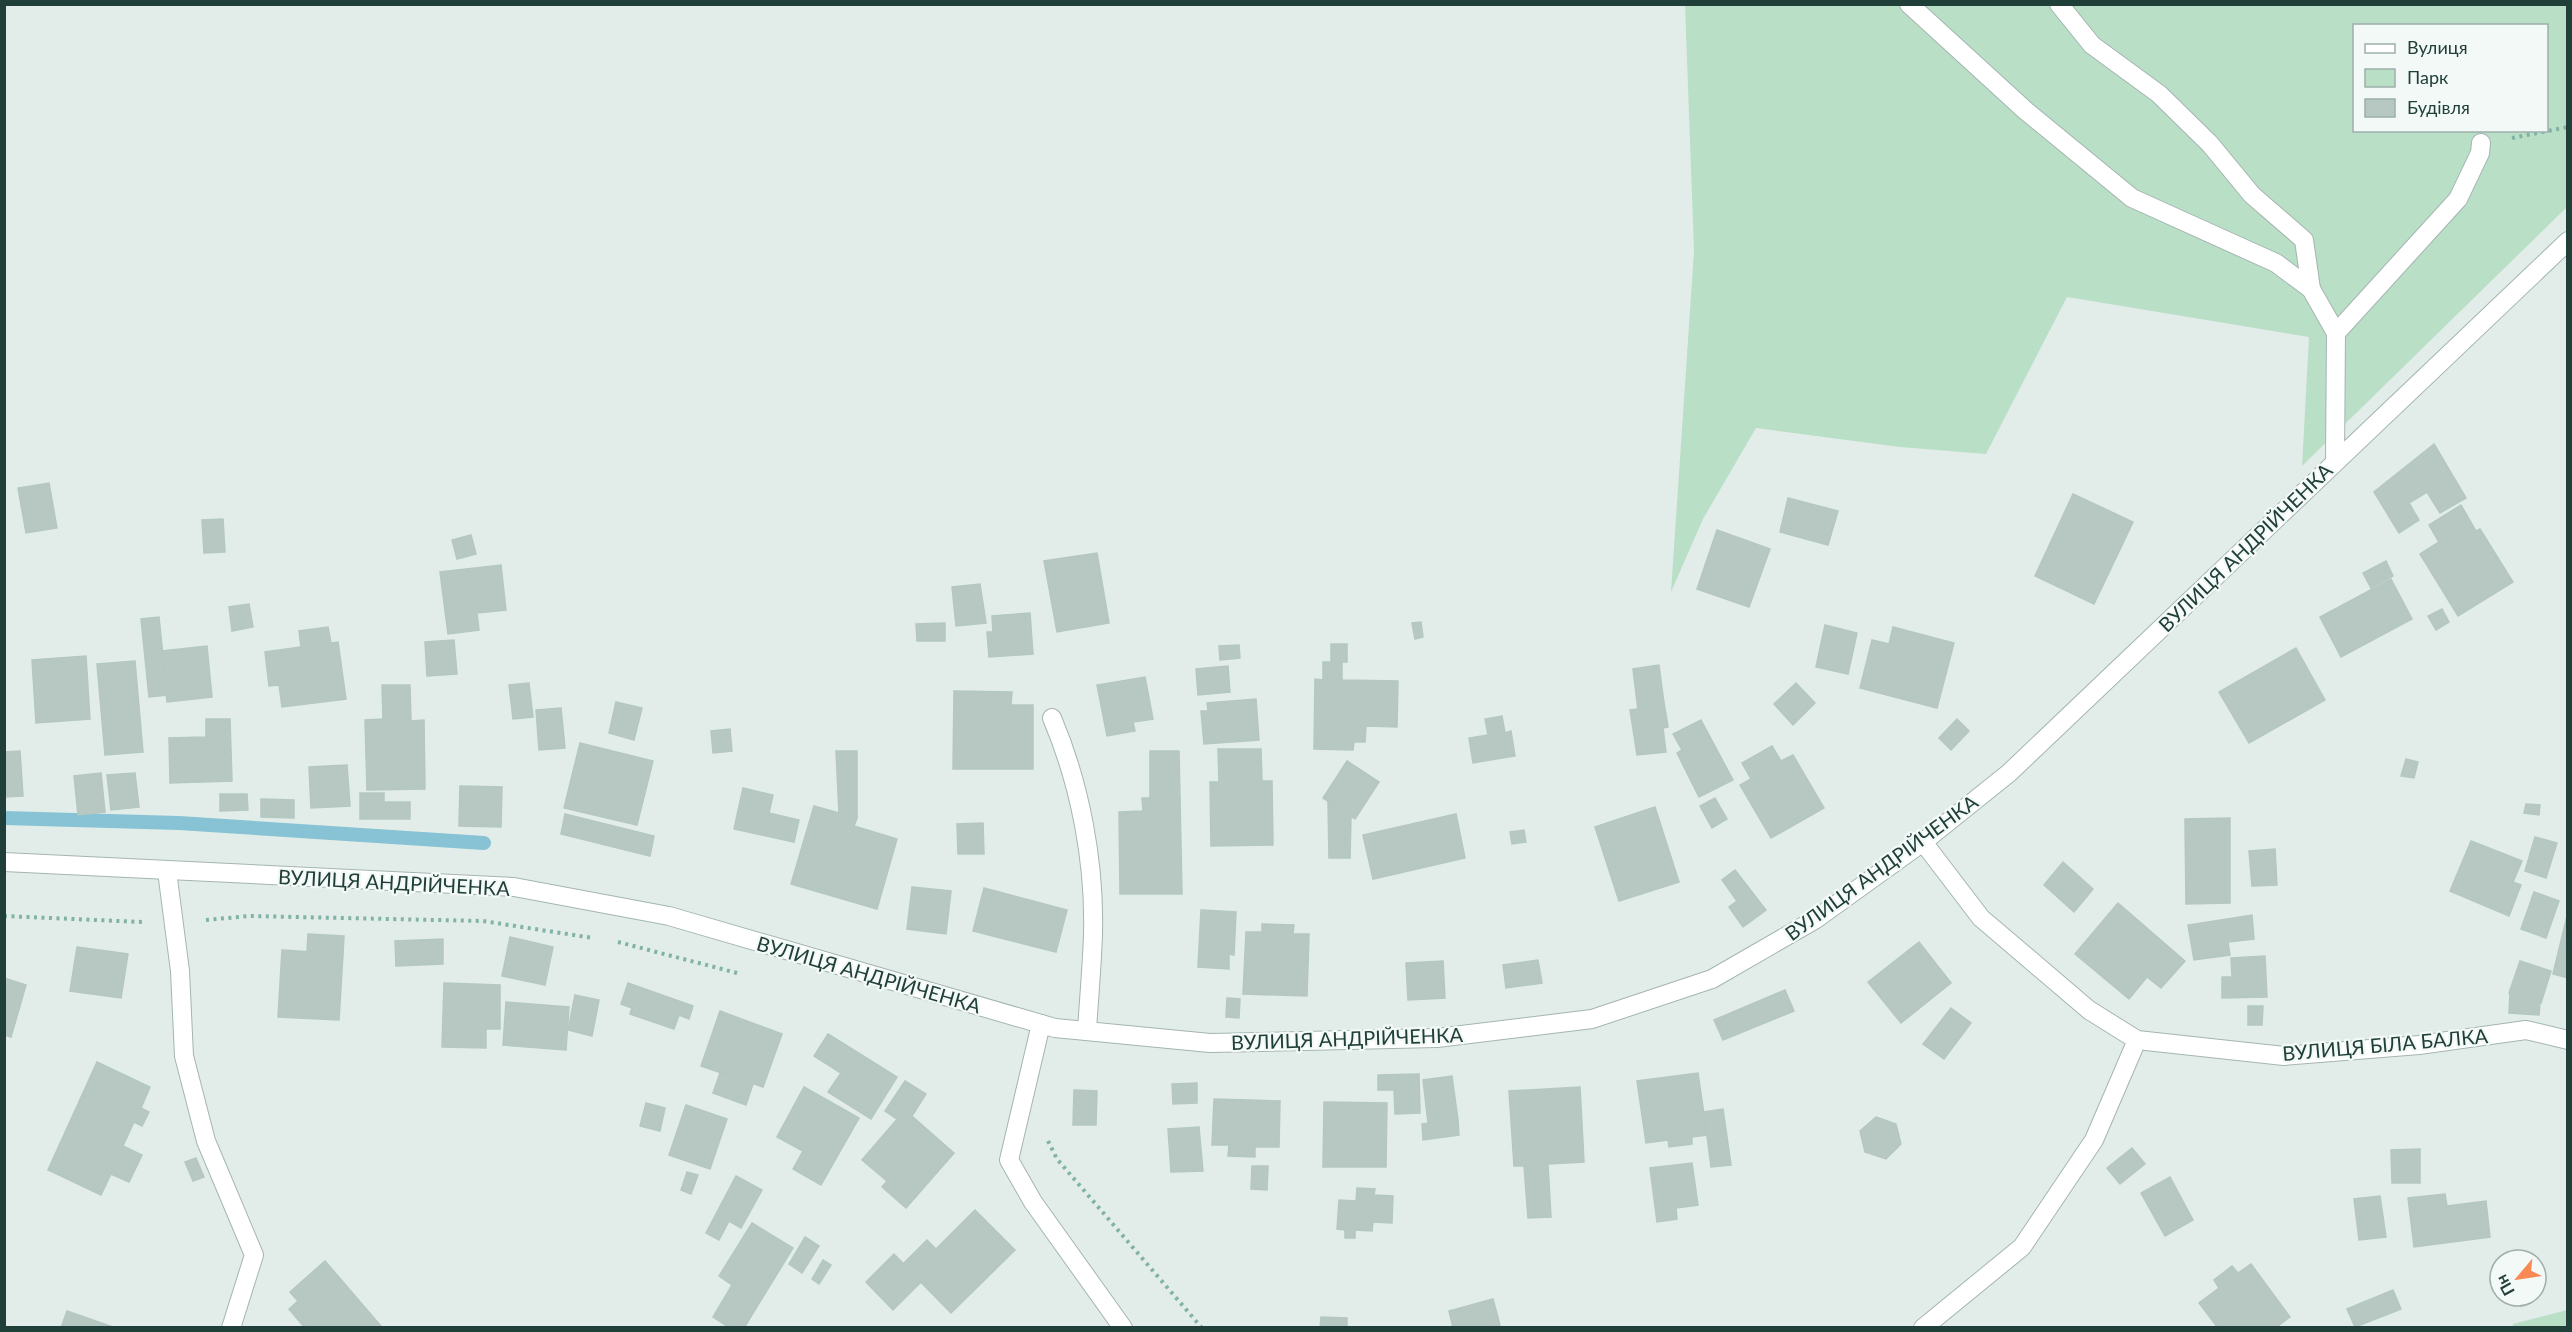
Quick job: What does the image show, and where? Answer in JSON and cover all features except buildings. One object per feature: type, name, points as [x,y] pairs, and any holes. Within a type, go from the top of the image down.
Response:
[{"type":"street","points":[[1909,4],[2026,111],[2132,198],[2276,263],[2311,289]]},
{"type":"street","points":[[2059,4],[2091,45],[2159,94],[2210,144],[2252,195],[2304,240],[2311,289],[2336,333],[2335,460]]},
{"type":"street","points":[[2336,333],[2458,199],[2480,153],[2481,143]]},
{"type":"street","name":"ВУЛИЦЯ АНДРІЙЧЕНКА","points":[[4,862],[167,872],[514,887],[669,916],[1041,1024],[1210,1043],[1425,1039],[1592,1019],[1712,979],[1816,919],[1923,842],[2009,773],[2335,460],[2568,241]]},
{"type":"street","points":[[1052,718],[1079,804],[1089,861],[1093,932],[1087,1030]]},
{"type":"street","name":"ВУЛИЦЯ БІЛА БАЛКА","points":[[1923,842],[1981,918],[2089,1010],[2137,1040],[2284,1056],[2419,1046],[2526,1030],[2568,1040]]},
{"type":"street","points":[[167,872],[180,971],[184,1056],[206,1141],[254,1255],[231,1328]]},
{"type":"street","points":[[1041,1024],[1009,1160],[1033,1202],[1123,1328]]},
{"type":"street","points":[[1923,1328],[2022,1247],[2094,1140],[2137,1040]]},
{"type":"path","points":[[2548,131],[2568,128]]},
{"type":"path","points":[[2481,143],[2545,132]]},
{"type":"path","points":[[1024,1097],[1057,1159],[1202,1328]]},
{"type":"green space","points":[[1685,5],[2567,5],[2567,207],[2302,466],[2309,337],[2067,297],[1986,454],[1900,447],[1756,428],[1703,519],[1671,592],[1694,251]]},
{"type":"green space","points":[[2567,1310],[2567,1327],[2513,1327],[2513,1324]]},
{"type":"waterway","points":[[4,818],[179,823],[484,843]]}]
